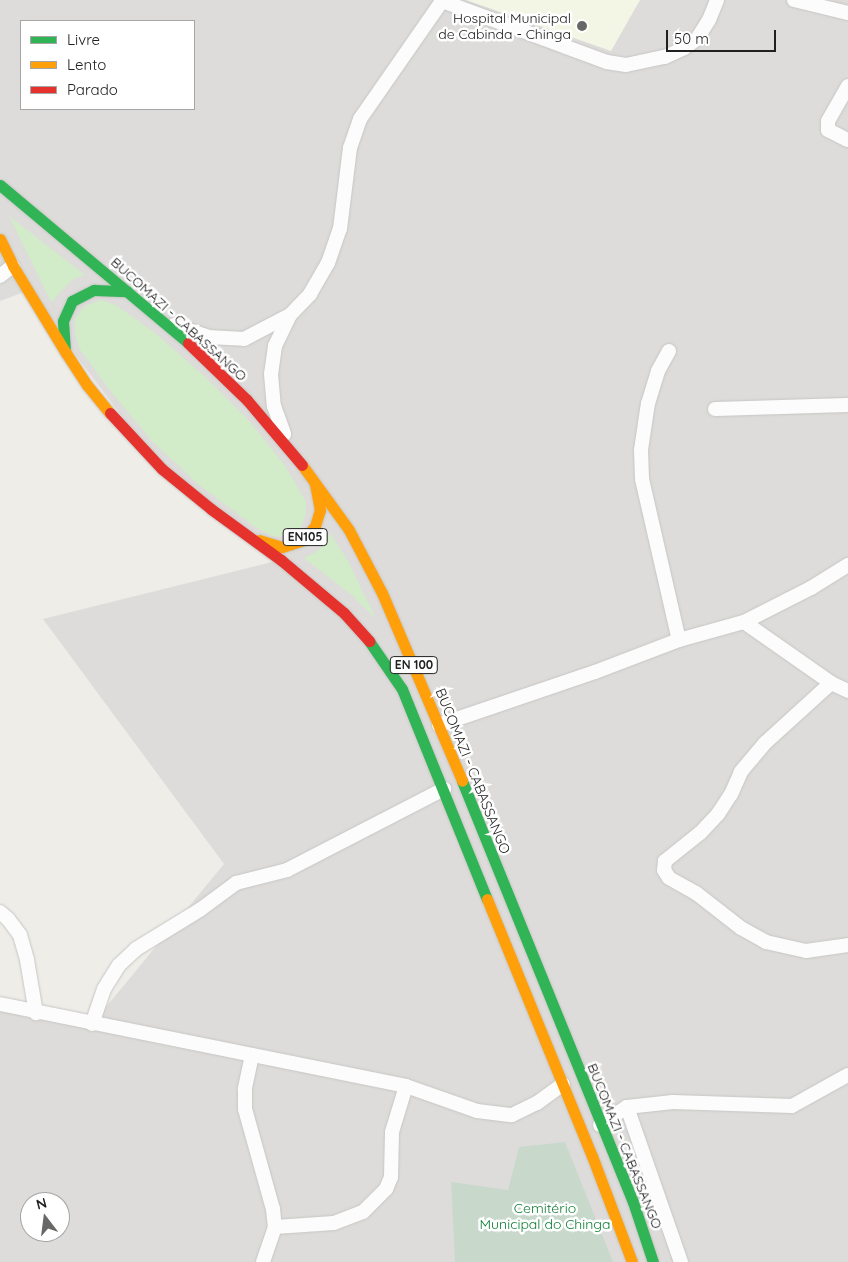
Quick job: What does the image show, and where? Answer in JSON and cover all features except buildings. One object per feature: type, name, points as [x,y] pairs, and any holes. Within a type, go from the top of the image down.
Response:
[{"type":"main road","name":"BUCOMAZI - CABASSANGO","points":[[0,185],[127,291],[215,368],[288,446],[349,530],[382,593],[439,725],[633,1202],[653,1262]]},
{"type":"main road","name":"EN 100","points":[[0,239],[13,266],[87,385],[162,469],[248,538],[281,560],[344,613],[375,648],[402,689],[563,1084],[632,1262]]},
{"type":"main road","points":[[66,354],[62,321],[72,300],[94,290],[127,291]]},
{"type":"main road","name":"EN105","points":[[248,538],[282,547],[303,540],[315,526],[320,510],[315,481]]},
{"type":"street","points":[[288,446],[274,406],[271,374],[275,346],[290,315],[310,294],[328,264],[340,229],[350,148],[360,119],[442,2],[607,62],[626,65],[665,57],[697,39],[709,20],[717,0]]},
{"type":"street","points":[[794,0],[825,3],[848,13]]},
{"type":"street","points":[[848,86],[828,121],[828,130],[848,140]]},
{"type":"street","points":[[0,276],[13,266]]},
{"type":"street","points":[[162,321],[208,338],[244,339],[290,315]]},
{"type":"street","points":[[669,351],[658,371],[648,403],[642,436],[642,479],[679,640]]},
{"type":"street","points":[[715,409],[848,405]]},
{"type":"street","points":[[439,725],[595,672],[679,640],[744,622],[811,588],[848,565]]},
{"type":"street","points":[[744,622],[830,683],[848,691]]},
{"type":"street","points":[[830,683],[765,743],[741,772],[731,794],[718,814],[700,833],[665,861],[664,870],[669,878],[696,893],[741,928],[766,942],[806,950],[848,945]]},
{"type":"street","points":[[92,1024],[104,989],[119,965],[136,949],[201,909],[222,891],[236,883],[287,870],[444,789]]},
{"type":"street","points":[[0,912],[20,935],[27,960],[36,1013]]},
{"type":"street","points":[[0,1004],[36,1013],[406,1086],[478,1111],[512,1115],[537,1103],[563,1084]]},
{"type":"street","points":[[252,1055],[245,1088],[245,1109],[273,1209],[275,1227],[263,1262]]},
{"type":"street","points":[[600,1124],[627,1107],[673,1102],[792,1106],[848,1075]]},
{"type":"street","points":[[275,1227],[334,1223],[363,1212],[386,1188],[392,1177],[392,1132],[406,1086]]},
{"type":"street","points":[[627,1107],[681,1262]]},
{"type":"shaded area","points":[[0,0],[848,0],[848,1262],[0,1262],[0,1002],[92,1024],[224,864],[43,619],[280,560],[162,469],[27,291],[0,301]]},
{"type":"shaded area","name":"Hospital Municipal de Cabinda - Chinga","points":[[466,0],[640,0],[611,51]]},
{"type":"green space","points":[[9,216],[85,275],[73,279],[51,302]]},
{"type":"green space","points":[[101,300],[116,305],[155,333],[204,376],[250,422],[285,466],[306,502],[306,514],[301,527],[291,535],[274,537],[255,527],[198,484],[152,441],[109,389],[79,348],[75,333],[75,318],[85,306]]},
{"type":"green space","points":[[330,533],[348,561],[376,619],[353,596],[304,558],[316,552],[325,544]]},
{"type":"green space","name":"Cemitério Municipal do Chinga","points":[[565,1142],[613,1262],[455,1262],[451,1182],[508,1190],[519,1147]]},
{"type":"traffic: fast","points":[[0,185],[188,343]]},
{"type":"traffic: fast","points":[[65,350],[63,321],[72,301],[94,290],[127,291]]},
{"type":"traffic: fast","points":[[369,641],[402,689],[487,899]]},
{"type":"traffic: fast","points":[[462,781],[633,1202],[653,1262]]},
{"type":"traffic: slow","points":[[0,239],[13,266],[66,353],[87,385],[110,413]]},
{"type":"traffic: slow","points":[[302,465],[349,530],[382,593],[462,781]]},
{"type":"traffic: slow","points":[[259,540],[282,547],[303,540],[315,526],[320,510],[315,484]]},
{"type":"traffic: slow","points":[[487,899],[592,1156],[632,1262]]},
{"type":"traffic: jam","points":[[188,343],[247,400],[302,465]]},
{"type":"traffic: jam","points":[[110,413],[162,469],[211,509],[281,560],[344,613],[369,641]]},
{"type":"place","name":"Hospital Municipal de Cabinda - Chinga","points":[[582,26]]}]
